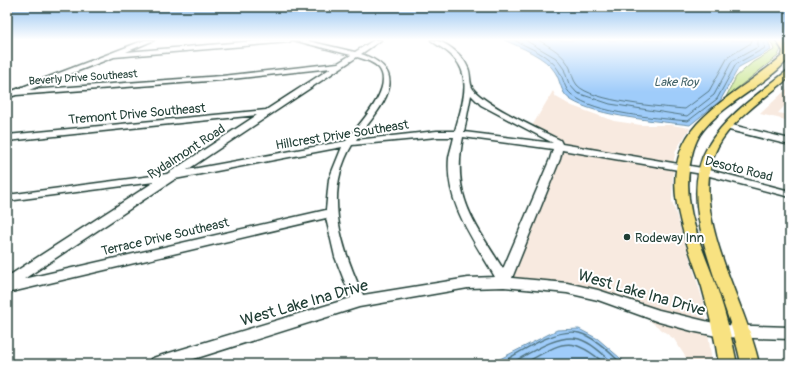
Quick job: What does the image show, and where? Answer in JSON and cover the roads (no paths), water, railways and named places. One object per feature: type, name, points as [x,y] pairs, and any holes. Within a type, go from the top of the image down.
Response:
[{"type":"main road","points":[[728,364],[722,331],[682,209],[680,186],[682,168],[690,141],[700,126],[722,106],[786,57]]},
{"type":"main road","points":[[750,364],[743,332],[712,248],[703,211],[702,171],[712,146],[728,127],[790,73]]},
{"type":"main road","points":[[722,106],[718,116],[719,122],[728,127]]},
{"type":"street","points":[[7,96],[106,57]]},
{"type":"street","name":"Rydalmont Road","points":[[7,283],[351,57]]},
{"type":"street","points":[[359,301],[343,265],[330,213],[334,179],[348,143],[380,101],[386,86],[382,67],[364,57]]},
{"type":"street","points":[[457,57],[464,65],[468,75],[469,89],[453,171],[460,204],[469,223],[504,282]]},
{"type":"street","name":"Beverly Drive Southeast","points":[[17,93],[235,77],[341,65]]},
{"type":"street","points":[[469,89],[490,107],[551,138],[557,142],[558,146],[555,159],[504,282]]},
{"type":"street","name":"Tremont Drive Southeast","points":[[7,138],[269,112]]},
{"type":"street","points":[[728,127],[790,142]]},
{"type":"street","name":"Hillcrest Drive Southeast","points":[[7,198],[172,176],[348,143],[422,135],[460,134],[558,146],[682,168]]},
{"type":"street","name":"Desoto Road","points":[[682,168],[702,171],[790,194]]},
{"type":"street","name":"Terrace Drive Southeast","points":[[7,288],[330,213]]},
{"type":"street","name":"West Lake Ina Drive","points":[[156,364],[359,301],[448,285],[504,282],[559,287],[582,291],[659,316],[722,331],[790,333]]},
{"type":"water","name":"Lake Roy","points":[[539,57],[757,57],[739,67],[720,101],[690,125],[612,114],[583,106],[567,97],[555,72]]},
{"type":"water","points":[[579,329],[598,339],[627,364],[490,364],[557,330]]},
{"type":"place","name":"Rodeway Inn","points":[[627,237]]}]
